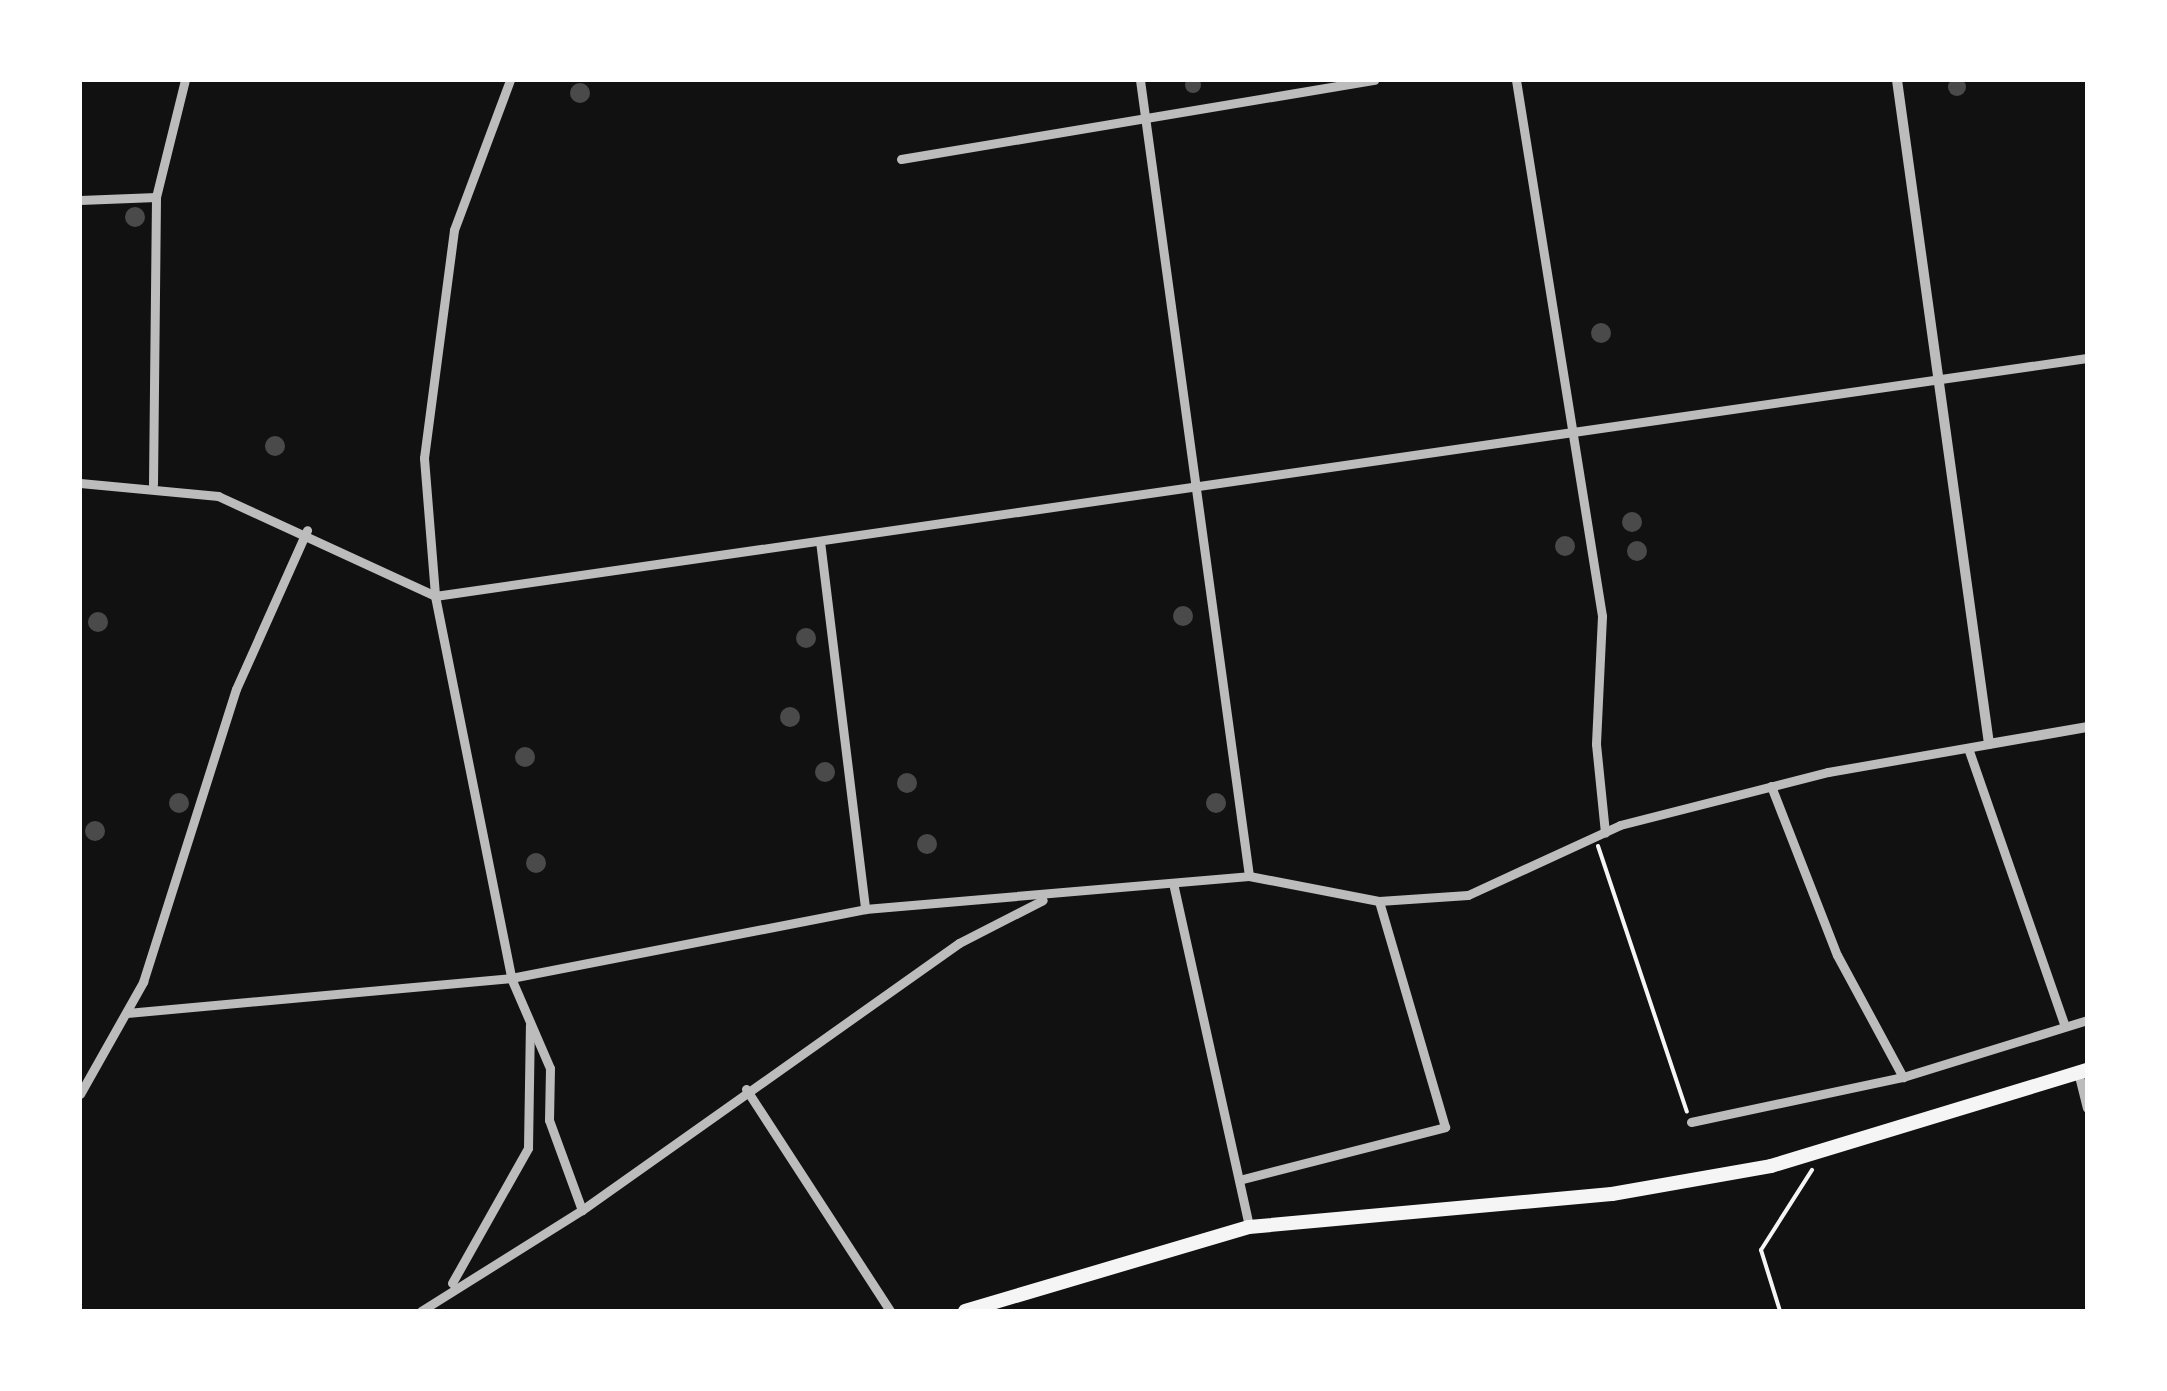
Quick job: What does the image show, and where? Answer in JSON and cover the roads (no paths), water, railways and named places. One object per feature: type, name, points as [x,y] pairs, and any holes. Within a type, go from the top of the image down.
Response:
[{"type":"highway","points":[[965,1311],[1249,1227],[1612,1194],[1809,1155],[2082,1071]]},
{"type":"street","points":[[153,484],[156,197],[186,80]]},
{"type":"street","points":[[510,80],[474,165],[436,309],[424,428],[435,596],[511,978],[552,1082],[549,1120],[582,1210]]},
{"type":"street","points":[[1140,80],[1193,491],[1249,876]]},
{"type":"street","points":[[901,159],[1145,115],[1374,80]]},
{"type":"street","points":[[1516,80],[1602,616],[1596,744],[1600,835]]},
{"type":"street","points":[[1897,80],[1989,744]]},
{"type":"street","points":[[80,200],[156,197]]},
{"type":"street","points":[[80,483],[153,484],[307,530],[435,596],[1193,491],[1572,431],[1940,383],[2087,358]]},
{"type":"street","points":[[80,1094],[127,1013],[175,902],[253,642],[307,530]]},
{"type":"street","points":[[820,541],[865,908]]},
{"type":"street","points":[[127,1013],[511,978],[865,908],[1050,896],[1249,876],[1379,901],[1500,886],[1600,835],[1772,786],[2087,727]]},
{"type":"street","points":[[1968,748],[2066,1026]]},
{"type":"street","points":[[1772,786],[1836,955],[1902,1077]]},
{"type":"street","points":[[1173,883],[1249,1227]]},
{"type":"street","points":[[421,1311],[450,1285],[582,1210],[746,1090],[959,943],[1050,896]]},
{"type":"street","points":[[1238,1180],[1445,1128],[1379,901]]},
{"type":"street","points":[[1691,1122],[1902,1077],[2087,1020]]},
{"type":"street","points":[[450,1285],[534,1122],[530,1022]]},
{"type":"street","points":[[2082,1071],[2087,1108]]},
{"type":"street","points":[[746,1090],[890,1311]]},
{"type":"street","points":[[534,1122],[549,1120]]}]
